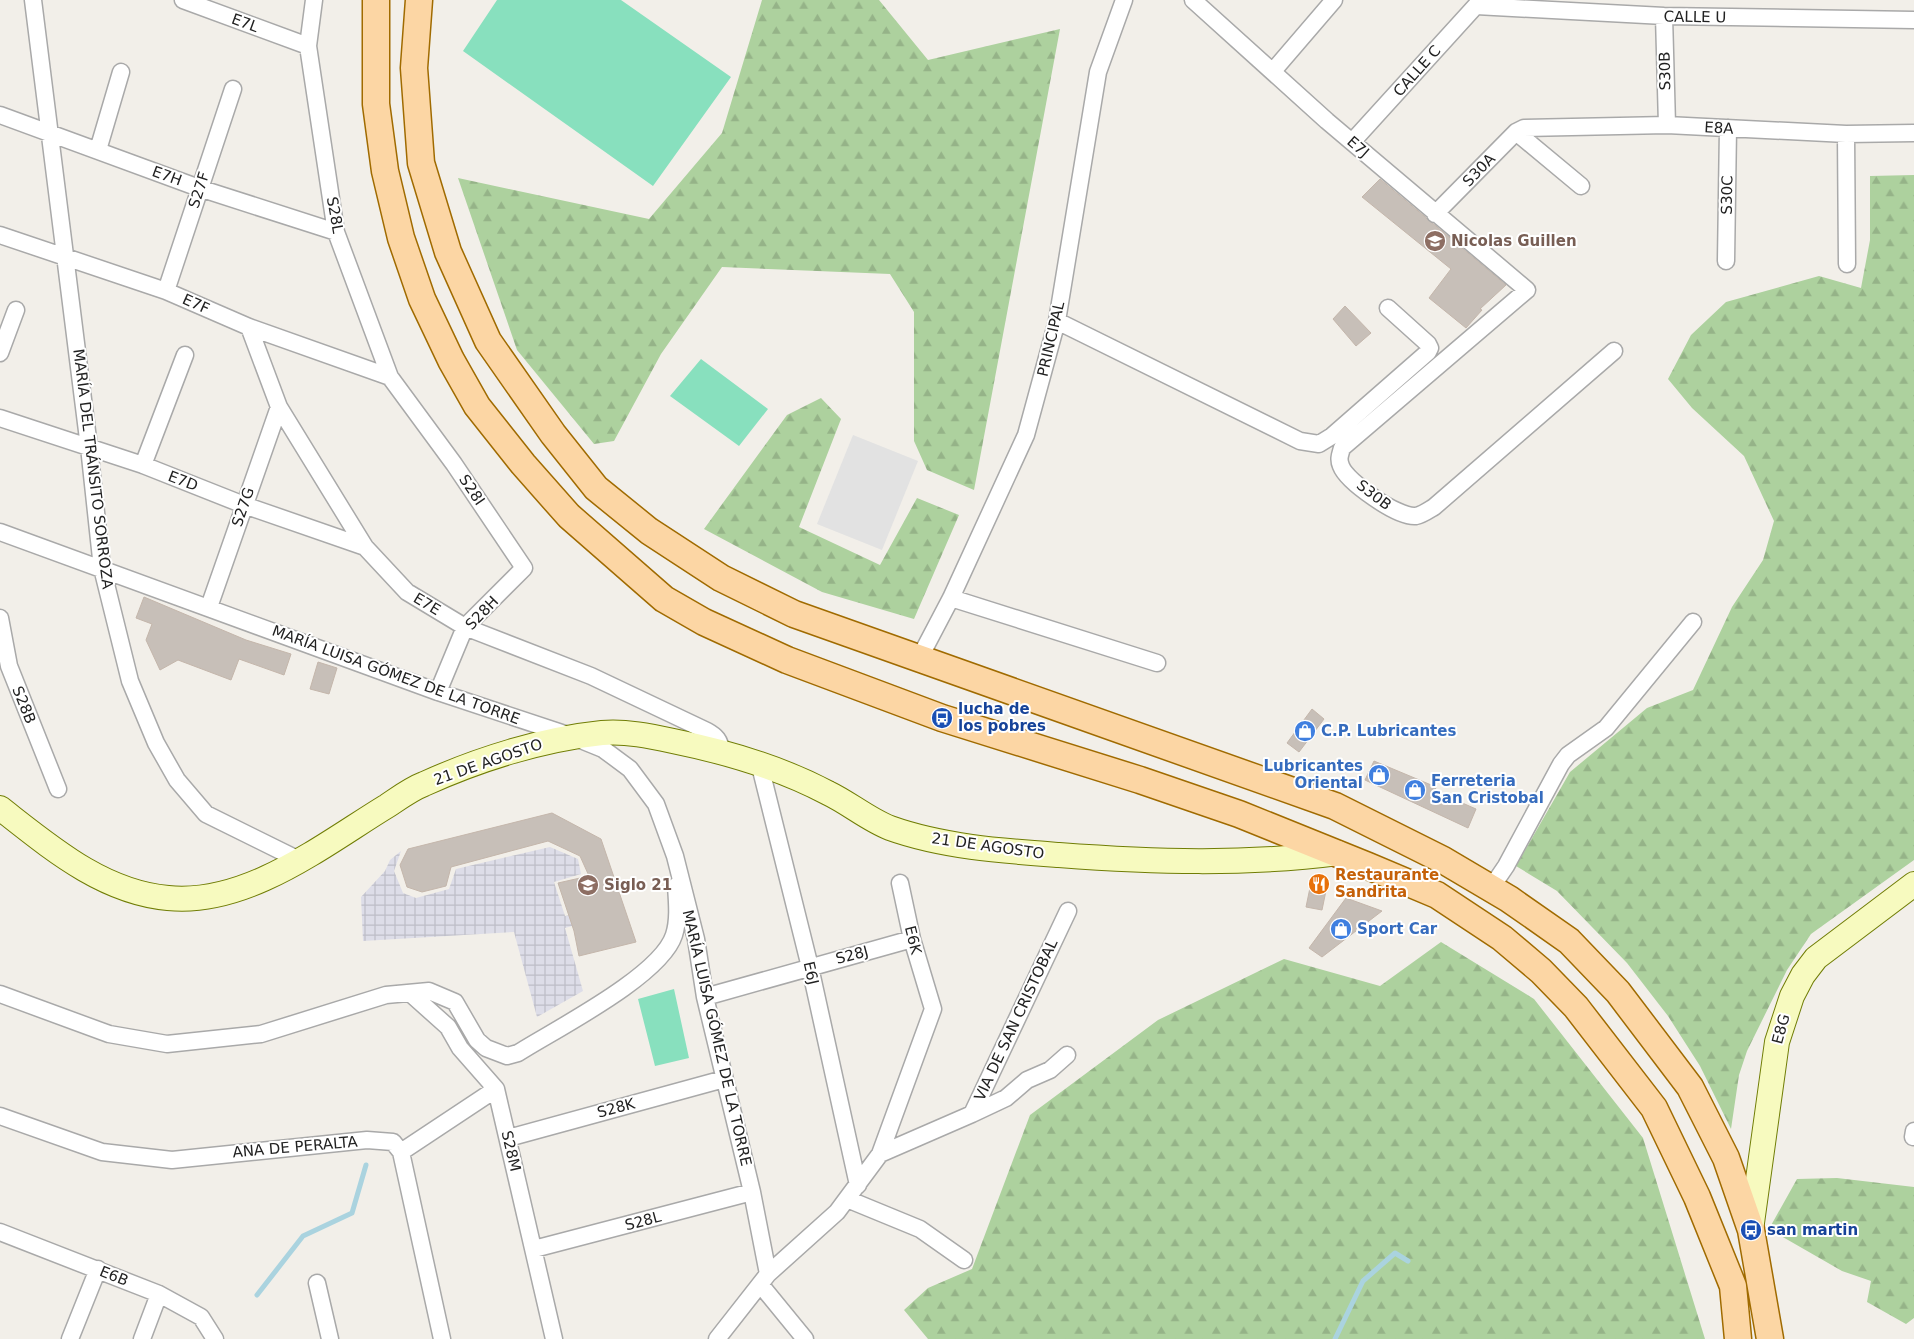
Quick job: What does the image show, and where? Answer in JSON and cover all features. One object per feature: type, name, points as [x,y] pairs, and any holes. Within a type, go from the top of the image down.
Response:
[{"type":"main road","points":[[376,0],[376,104],[385,171],[401,238],[422,299],[451,360],[476,406],[528,470],[569,516],[664,599],[704,622],[787,660],[942,718],[1140,780],[1239,814],[1437,895],[1502,938],[1541,971],[1576,1007],[1654,1108],[1677,1151],[1733,1286],[1738,1339]]},
{"type":"main road","points":[[419,0],[414,68],[422,163],[448,252],[488,341],[553,434],[596,488],[649,531],[721,578],[794,614],[1334,806],[1443,860],[1491,888],[1568,941],[1618,992],[1690,1087],[1726,1158],[1751,1230],[1770,1339]]},
{"type":"street","name":"MARÍA DEL TRÁNSITO SORROZA","points":[[33,0],[89,447],[102,568],[130,681],[156,743],[177,780],[206,814],[298,860]]},
{"type":"street","name":"S28L","points":[[314,0],[308,46],[336,232],[390,377],[417,414]]},
{"type":"street","name":"PRINCIPAL","points":[[919,658],[951,598],[1026,435],[1056,321],[1098,72],[1124,0]]},
{"type":"street","name":"E7J","points":[[1192,0],[1435,214],[1527,290]]},
{"type":"street","points":[[1272,71],[1334,0]]},
{"type":"street","name":"E7L","points":[[192,2],[308,46]]},
{"type":"street","name":"CALLE U","points":[[1479,3],[1664,16],[1914,20]]},
{"type":"street","name":"CALLE C","points":[[1352,142],[1479,3]]},
{"type":"street","name":"S30B","points":[[1664,16],[1666,125]]},
{"type":"street","points":[[98,150],[121,72]]},
{"type":"street","name":"S27F","points":[[166,291],[233,88]]},
{"type":"street","name":"E7H","points":[[0,115],[199,188],[336,232]]},
{"type":"street","name":"E8A","points":[[1520,130],[1666,125],[1846,134],[1914,133]]},
{"type":"street","name":"S30C","points":[[1726,261],[1728,128]]},
{"type":"street","points":[[1520,130],[1581,186]]},
{"type":"street","name":"S30A","points":[[1435,214],[1520,130]]},
{"type":"street","points":[[1846,134],[1847,264]]},
{"type":"street","name":"E7F","points":[[0,235],[166,291],[249,327],[390,377]]},
{"type":"street","name":"S30B","points":[[1527,290],[1342,448],[1338,459],[1341,468],[1377,501],[1398,513],[1417,516],[1434,507],[1614,351]]},
{"type":"street","points":[[1056,321],[1300,441],[1319,444],[1332,436],[1428,352],[1430,348],[1428,344],[1388,308]]},
{"type":"street","points":[[0,353],[16,310]]},
{"type":"street","name":"E7E","points":[[249,327],[279,407],[365,547],[407,592],[465,627],[591,676],[707,731],[716,736],[720,743],[720,751]]},
{"type":"street","points":[[143,466],[185,355]]},
{"type":"street","name":"S27G","points":[[209,607],[279,407]]},
{"type":"street","name":"S28I","points":[[417,414],[454,464],[524,568]]},
{"type":"street","name":"E7D","points":[[0,418],[143,466],[244,505],[365,547]]},
{"type":"street","name":"MARÍA LUISA GÓMEZ DE LA TORRE","points":[[0,532],[438,692],[604,748],[640,779],[656,804],[675,856],[696,939],[705,997],[752,1192],[764,1279]]},
{"type":"street","name":"S28H","points":[[438,692],[465,627],[524,568]]},
{"type":"street","points":[[951,598],[1157,663]]},
{"type":"street","name":"S28B","points":[[0,618],[4,664],[58,789]]},
{"type":"street","points":[[1491,888],[1506,866],[1561,764],[1568,755],[1606,728],[1693,622]]},
{"type":"street","name":"21 DE AGOSTO","points":[[0,808],[62,856],[87,872],[139,892],[166,898],[189,899],[233,891],[263,880],[422,784],[526,746],[571,736],[610,733],[646,736],[720,751],[759,762],[830,794],[888,828],[948,843],[1016,852],[1187,862],[1274,860],[1338,853]]},
{"type":"street","name":"E6J","points":[[759,762],[810,967],[858,1185]]},
{"type":"street","points":[[0,994],[109,1034],[167,1044],[261,1034],[386,995],[429,991],[455,1002],[477,1040],[486,1048],[507,1056],[518,1053],[629,985],[663,956],[675,934],[677,916],[675,856]]},
{"type":"street","name":"E6K","points":[[880,1154],[933,1009],[912,939],[900,883]]},
{"type":"street","name":"E8G","points":[[1751,1230],[1777,1042],[1792,996],[1802,975],[1816,958],[1914,884]]},
{"type":"street","name":"VIA DE SAN CRISTOBAL","points":[[880,1154],[972,1114],[1068,911]]},
{"type":"street","name":"S28J","points":[[705,997],[912,939]]},
{"type":"street","name":"S28M","points":[[410,993],[448,1028],[460,1048],[496,1089],[554,1339]]},
{"type":"street","points":[[972,1114],[1006,1098],[1027,1080],[1050,1070],[1066,1055]]},
{"type":"street","name":"S28K","points":[[508,1138],[724,1079]]},
{"type":"street","points":[[442,1339],[401,1152],[496,1089]]},
{"type":"street","name":"ANA DE PERALTA","points":[[0,1116],[102,1152],[136,1158],[172,1160],[368,1140],[393,1142],[401,1152]]},
{"type":"street","points":[[718,1339],[764,1279],[837,1212],[880,1154]]},
{"type":"street","name":"S28L","points":[[534,1249],[752,1192]]},
{"type":"street","points":[[847,1199],[920,1229],[964,1260]]},
{"type":"street","name":"E6B","points":[[0,1232],[159,1294],[201,1317],[215,1339]]},
{"type":"street","points":[[70,1339],[98,1269]]},
{"type":"street","points":[[764,1279],[805,1339]]},
{"type":"street","points":[[317,1283],[330,1339]]},
{"type":"street","points":[[142,1339],[159,1294]]},
{"type":"green space","points":[[497,0],[621,0],[731,77],[653,186],[463,51]]},
{"type":"green space","points":[[762,0],[879,0],[928,60],[1060,29],[974,490],[927,470],[914,441],[914,312],[890,274],[722,267],[661,354],[614,441],[594,444],[517,350],[458,178],[649,219],[722,133]]},
{"type":"green space","points":[[1914,175],[1914,860],[1811,934],[1787,970],[1747,1051],[1739,1075],[1731,1129],[1700,1066],[1668,1016],[1627,963],[1557,891],[1516,866],[1570,772],[1647,708],[1693,690],[1732,607],[1763,560],[1774,521],[1744,456],[1692,408],[1668,379],[1691,335],[1726,302],[1819,276],[1861,288],[1870,240],[1870,176]]},
{"type":"green space","points":[[701,359],[768,409],[739,446],[670,396]]},
{"type":"green space","points":[[821,398],[841,419],[799,527],[880,565],[917,498],[959,515],[914,619],[822,592],[704,529],[787,415]]},
{"type":"green space","points":[[1441,942],[1534,999],[1643,1138],[1705,1339],[928,1339],[904,1310],[928,1288],[972,1269],[1030,1115],[1158,1020],[1284,959],[1380,986]]},
{"type":"green space","points":[[674,989],[689,1058],[655,1066],[638,999]]},
{"type":"green space","points":[[1837,1178],[1914,1187],[1914,1318],[1906,1324],[1867,1302],[1871,1281],[1842,1271],[1769,1229],[1797,1179]]},
{"type":"shaded area","points":[[853,435],[918,461],[882,550],[817,524]]},
{"type":"shaded area","points":[[550,847],[578,859],[581,874],[554,882],[565,916],[594,911],[597,919],[565,928],[583,991],[537,1017],[514,932],[363,941],[361,897],[385,871],[390,860],[401,851],[394,871],[403,893],[416,898],[449,889],[456,869]]},
{"type":"building","points":[[1380,179],[1506,285],[1480,309],[1482,310],[1466,328],[1429,298],[1451,269],[1362,197]]},
{"type":"building","points":[[1345,306],[1371,333],[1356,346],[1333,319]]},
{"type":"building","points":[[144,597],[246,640],[291,654],[284,675],[239,659],[231,680],[178,660],[160,670],[146,640],[152,624],[136,618]]},
{"type":"building","points":[[318,662],[337,668],[329,694],[310,689]]},
{"type":"building","name":"C.P. Lubricantes","points":[[1312,709],[1324,719],[1299,752],[1287,743]]},
{"type":"building","points":[[1374,761],[1436,787],[1435,791],[1476,809],[1468,828],[1365,780]]},
{"type":"building","name":"Siglo 21","points":[[552,813],[601,839],[636,942],[579,956],[574,931],[558,883],[589,876],[580,856],[548,841],[451,867],[446,886],[422,892],[407,887],[400,865],[408,849]]},
{"type":"building","points":[[1312,878],[1328,881],[1322,910],[1306,907]]},
{"type":"building","name":"Sport Car","points":[[1346,898],[1382,911],[1322,957],[1309,948]]},
{"type":"waterway","points":[[257,1295],[303,1236],[352,1213],[366,1165]]},
{"type":"waterway","points":[[1335,1339],[1363,1281],[1395,1253],[1408,1261]]},
{"type":"place","name":"Nicolas Guillen","points":[[1435,241]]},
{"type":"place","name":"lucha de los pobres","points":[[942,718]]},
{"type":"place","name":"C.P. Lubricantes","points":[[1305,731]]},
{"type":"place","name":"Lubricantes Oriental","points":[[1379,775]]},
{"type":"place","name":"Ferreteria San Cristobal","points":[[1415,790]]},
{"type":"place","name":"Restaurante Sandrita","points":[[1319,884]]},
{"type":"place","name":"Siglo 21","points":[[588,885]]},
{"type":"place","name":"Sport Car","points":[[1341,929]]},
{"type":"place","name":"san martin","points":[[1751,1230]]}]
